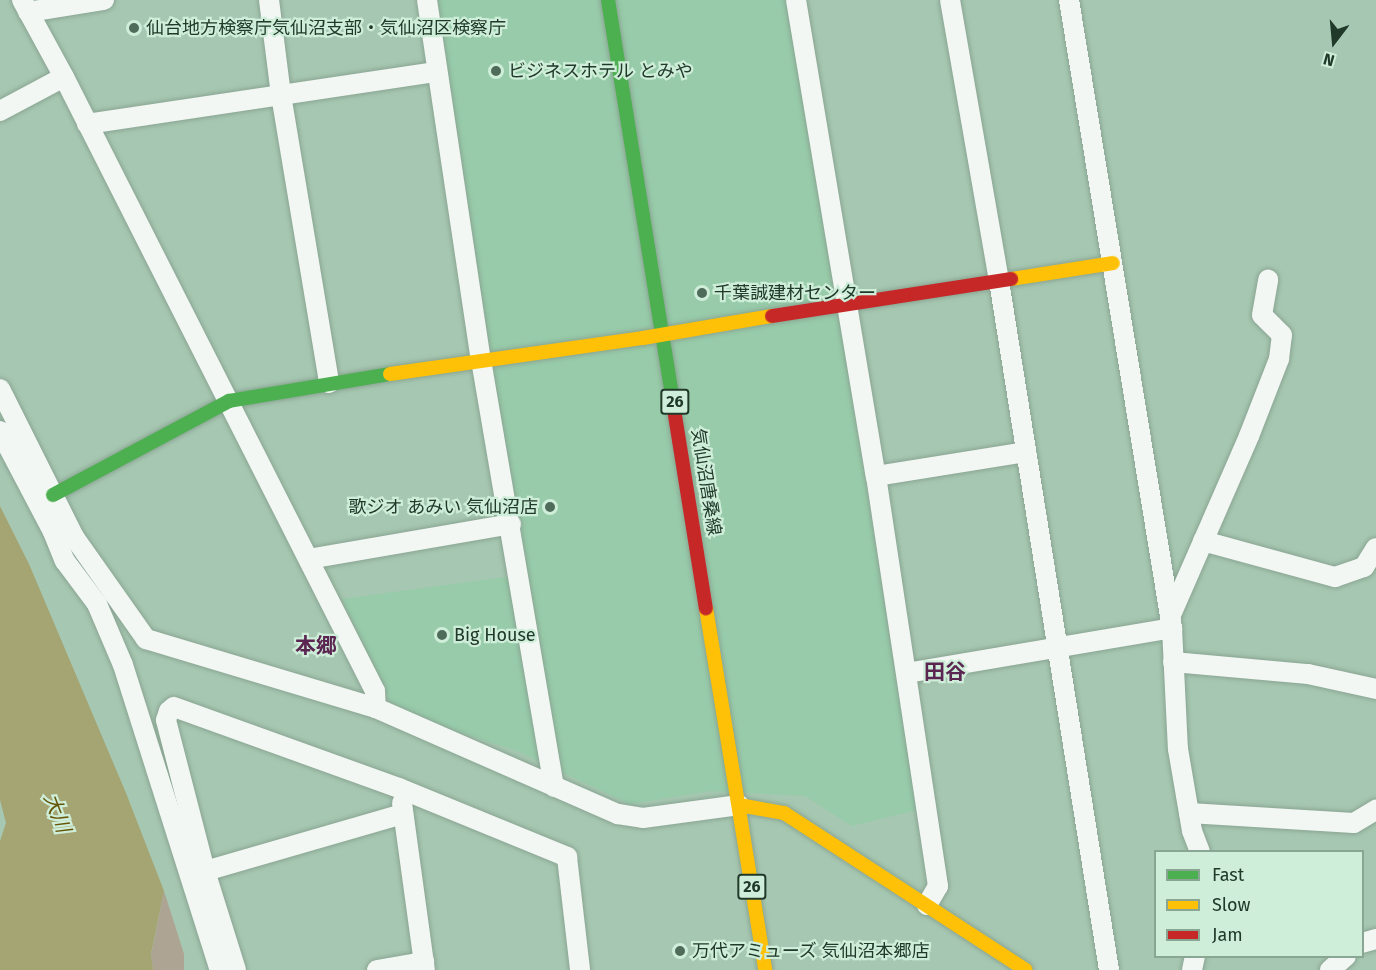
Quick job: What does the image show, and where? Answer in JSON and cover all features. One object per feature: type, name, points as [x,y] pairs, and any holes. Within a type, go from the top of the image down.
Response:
[{"type":"street","points":[[102,0],[25,6],[64,77],[309,559],[375,692],[376,708]]},
{"type":"street","points":[[269,0],[281,95],[329,383]]},
{"type":"street","points":[[428,0],[436,72],[481,360],[511,524],[554,787]]},
{"type":"street","name":"気仙沼唐桑線","points":[[608,0],[664,334],[765,970]]},
{"type":"street","points":[[796,0],[845,305],[876,476],[938,886],[927,905]]},
{"type":"street","points":[[950,0],[999,281],[1109,970]]},
{"type":"street","points":[[1069,0],[1171,623],[1178,749],[1192,831],[1199,850]]},
{"type":"street","points":[[87,124],[436,72]]},
{"type":"street","points":[[0,111],[64,77]]},
{"type":"street","points":[[53,495],[229,401],[329,383],[664,334],[1113,263]]},
{"type":"street","points":[[1171,623],[1279,359],[1282,335],[1262,315],[1268,280]]},
{"type":"street","points":[[0,389],[74,537],[146,639],[376,708],[618,814],[643,818],[739,805],[784,813],[1026,970]]},
{"type":"street","points":[[0,432],[53,532],[65,561],[97,604],[123,666],[220,970]]},
{"type":"street","points":[[876,476],[1026,452]]},
{"type":"street","points":[[309,559],[511,524]]},
{"type":"street","points":[[1203,541],[1335,577],[1364,567],[1376,548]]},
{"type":"street","points":[[907,673],[1171,623]]},
{"type":"street","points":[[1173,662],[1308,674],[1376,689]]},
{"type":"street","points":[[236,970],[205,872],[166,720],[169,711],[174,707],[399,788],[567,857],[580,970]]},
{"type":"street","points":[[377,970],[425,966],[399,788]]},
{"type":"street","points":[[1189,813],[1354,823],[1376,810]]},
{"type":"street","points":[[205,872],[404,814]]},
{"type":"street","points":[[1330,970],[1345,958]]},
{"type":"shaded area","points":[[436,0],[790,0],[917,810],[852,826],[805,796],[711,791],[630,804],[515,750],[395,712],[342,599],[526,574]]},
{"type":"shaded area","points":[[164,891],[184,954],[184,970],[153,970],[151,955]]},
{"type":"water","name":"大川","points":[[0,506],[29,564],[126,793],[164,891],[151,954],[153,970],[0,970],[0,841],[6,823],[0,800]]},
{"type":"traffic: fast","points":[[608,0],[673,403]]},
{"type":"traffic: fast","points":[[53,495],[229,401],[390,374]]},
{"type":"traffic: slow","points":[[1011,279],[1113,263]]},
{"type":"traffic: slow","points":[[390,374],[643,338],[772,316]]},
{"type":"traffic: slow","points":[[706,608],[765,970]]},
{"type":"traffic: slow","points":[[739,805],[784,813],[1026,970]]},
{"type":"traffic: jam","points":[[772,316],[1011,279]]},
{"type":"traffic: jam","points":[[673,403],[706,608]]},
{"type":"place","name":"仙台地方検察庁気仙沼支部・気仙沼区検察庁","points":[[134,28]]},
{"type":"place","name":"ビジネスホテル とみや","points":[[496,71]]},
{"type":"place","name":"千葉誠建材センター","points":[[702,293]]},
{"type":"place","name":"歌ジオ あみい 気仙沼店","points":[[550,507]]},
{"type":"place","name":"Big House","points":[[442,635]]},
{"type":"place","name":"万代アミューズ 気仙沼本郷店","points":[[680,951]]},
{"type":"district","name":"本郷","points":[[316,646]]},
{"type":"district","name":"田谷","points":[[945,672]]}]
